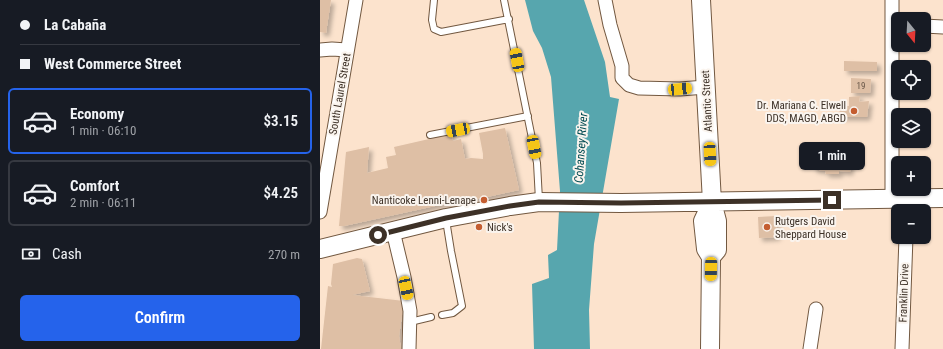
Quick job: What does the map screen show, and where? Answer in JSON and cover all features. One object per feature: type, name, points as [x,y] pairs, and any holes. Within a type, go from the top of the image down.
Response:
[{"type":"street","name":"South Laurel Street","points":[[320,212],[356,0]]},
{"type":"street","points":[[605,0],[610,25],[622,66],[622,78],[629,86],[639,88],[680,89],[706,87]]},
{"type":"street","name":"Atlantic Street","points":[[701,0],[712,202],[717,221],[717,250],[711,257],[710,349]]},
{"type":"street","points":[[892,0],[893,12]]},
{"type":"street","points":[[931,26],[943,27]]},
{"type":"street","points":[[320,50],[332,48],[347,50]]},
{"type":"street","points":[[896,52],[902,203]]},
{"type":"street","points":[[320,249],[446,218],[510,206],[546,202],[902,203],[943,198]]},
{"type":"street","points":[[393,231],[409,300],[409,349]]},
{"type":"street","name":"Franklin Drive","points":[[902,349],[906,244]]},
{"type":"street","points":[[810,349],[816,309]]},
{"type":"lane","points":[[434,0],[432,20],[434,29],[441,32],[509,19]]},
{"type":"lane","points":[[504,0],[546,202]]},
{"type":"lane","points":[[430,135],[528,116]]},
{"type":"lane","points":[[442,315],[453,313],[462,306],[446,218]]},
{"type":"lane","points":[[410,322],[431,317]]},
{"type":"water","name":"Cohansey River","points":[[525,0],[584,0],[605,62],[610,97],[619,99],[594,244],[589,310],[590,349],[534,349],[532,284],[549,278],[548,255],[557,250],[560,191],[551,77],[542,48],[533,31]]},
{"type":"building","points":[[320,0],[331,0],[326,33],[320,32]]},
{"type":"building","points":[[844,61],[877,62],[877,71],[844,71]]},
{"type":"building","points":[[851,78],[871,79],[870,93],[851,93]]},
{"type":"building","name":"Dr. Mariana C. Elwell DDS, MAGD, ABGD","points":[[860,96],[859,102],[869,101],[867,117],[840,117],[839,106],[849,106],[849,97]]},
{"type":"building","points":[[505,128],[519,190],[451,205],[444,204],[339,226],[346,152],[369,147],[367,173],[388,168],[386,157],[396,155],[394,147],[451,134],[453,141],[461,139],[465,159],[483,159],[479,133]]},
{"type":"building","points":[[815,147],[835,149],[835,147],[852,148],[850,172],[839,171],[839,174],[826,174],[825,171],[813,169]]},
{"type":"building","name":"Rutgers David Sheppard House","points":[[776,216],[777,237],[759,238],[758,217]]},
{"type":"building","points":[[357,258],[362,259],[370,291],[352,295],[404,301],[399,336],[401,349],[321,349],[328,286],[332,287],[333,264]]},
{"type":"place","name":"Dr. Mariana C. Elwell DDS, MAGD, ABGD","points":[[854,111]]},
{"type":"place","name":"Nanticoke Lenni-Lenape","points":[[484,200]]},
{"type":"place","name":"Nick's","points":[[479,227]]},
{"type":"place","name":"Rutgers David Sheppard House","points":[[767,227]]},
{"type":"route","points":[[378,235],[446,218],[539,202],[621,203],[832,200]]}]
